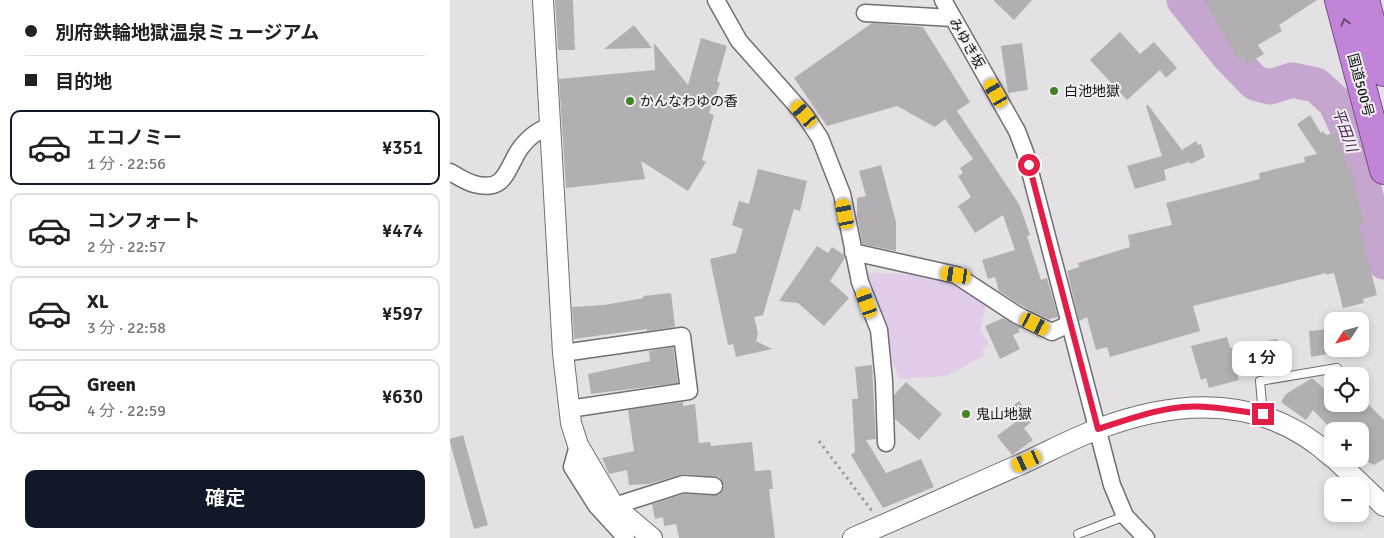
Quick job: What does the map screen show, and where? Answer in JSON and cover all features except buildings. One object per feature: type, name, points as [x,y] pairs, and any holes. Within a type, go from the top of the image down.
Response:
[{"type":"highway","name":"国道500号","points":[[1339,0],[1384,170]]},
{"type":"highway","name":"国道500号","points":[[1365,0],[1384,72]]},
{"type":"street","points":[[542,0],[563,353],[569,409],[578,444],[614,506],[652,538]]},
{"type":"street","points":[[716,0],[739,41],[804,114],[820,138],[842,194],[860,282],[879,330],[884,381],[886,443]]},
{"type":"street","name":"みゆき坂","points":[[943,0],[1017,131],[1025,152],[1112,485],[1125,516]]},
{"type":"street","points":[[865,13],[952,18]]},
{"type":"street","points":[[450,172],[474,184],[494,186],[503,179],[514,158],[530,136],[550,126]]},
{"type":"street","points":[[853,252],[956,275],[1018,315],[1052,332],[1070,324]]},
{"type":"street","points":[[563,353],[682,336],[688,369],[690,391],[569,409]]},
{"type":"street","points":[[853,538],[1098,429],[1150,412],[1184,407],[1220,408],[1263,414],[1299,434],[1324,451]]},
{"type":"street","points":[[578,444],[572,467],[596,505],[626,538]]},
{"type":"street","points":[[1343,467],[1384,506]]},
{"type":"street","points":[[614,506],[683,484],[714,486]]},
{"type":"street","points":[[1125,516],[1146,538]]},
{"type":"lane","points":[[1263,414],[1260,381],[1324,370]]},
{"type":"lane","points":[[1078,534],[1125,516]]},
{"type":"path","points":[[819,441],[883,525]]},
{"type":"shaded area","points":[[862,273],[915,274],[963,288],[986,305],[980,330],[989,344],[982,350],[984,355],[947,376],[899,379]]},
{"type":"waterway","name":"平田川","points":[[1184,0],[1228,55],[1255,83],[1270,87],[1292,80],[1316,85],[1335,102],[1348,130],[1384,262]]},
{"type":"place","name":"白池地獄","points":[[1054,91]]},
{"type":"place","name":"かんなわゆの香","points":[[630,101]]},
{"type":"place","name":"鬼山地獄","points":[[966,414]]},
{"type":"route","points":[[1029,165],[1098,429],[1150,412],[1184,407],[1220,408],[1263,414]]}]
